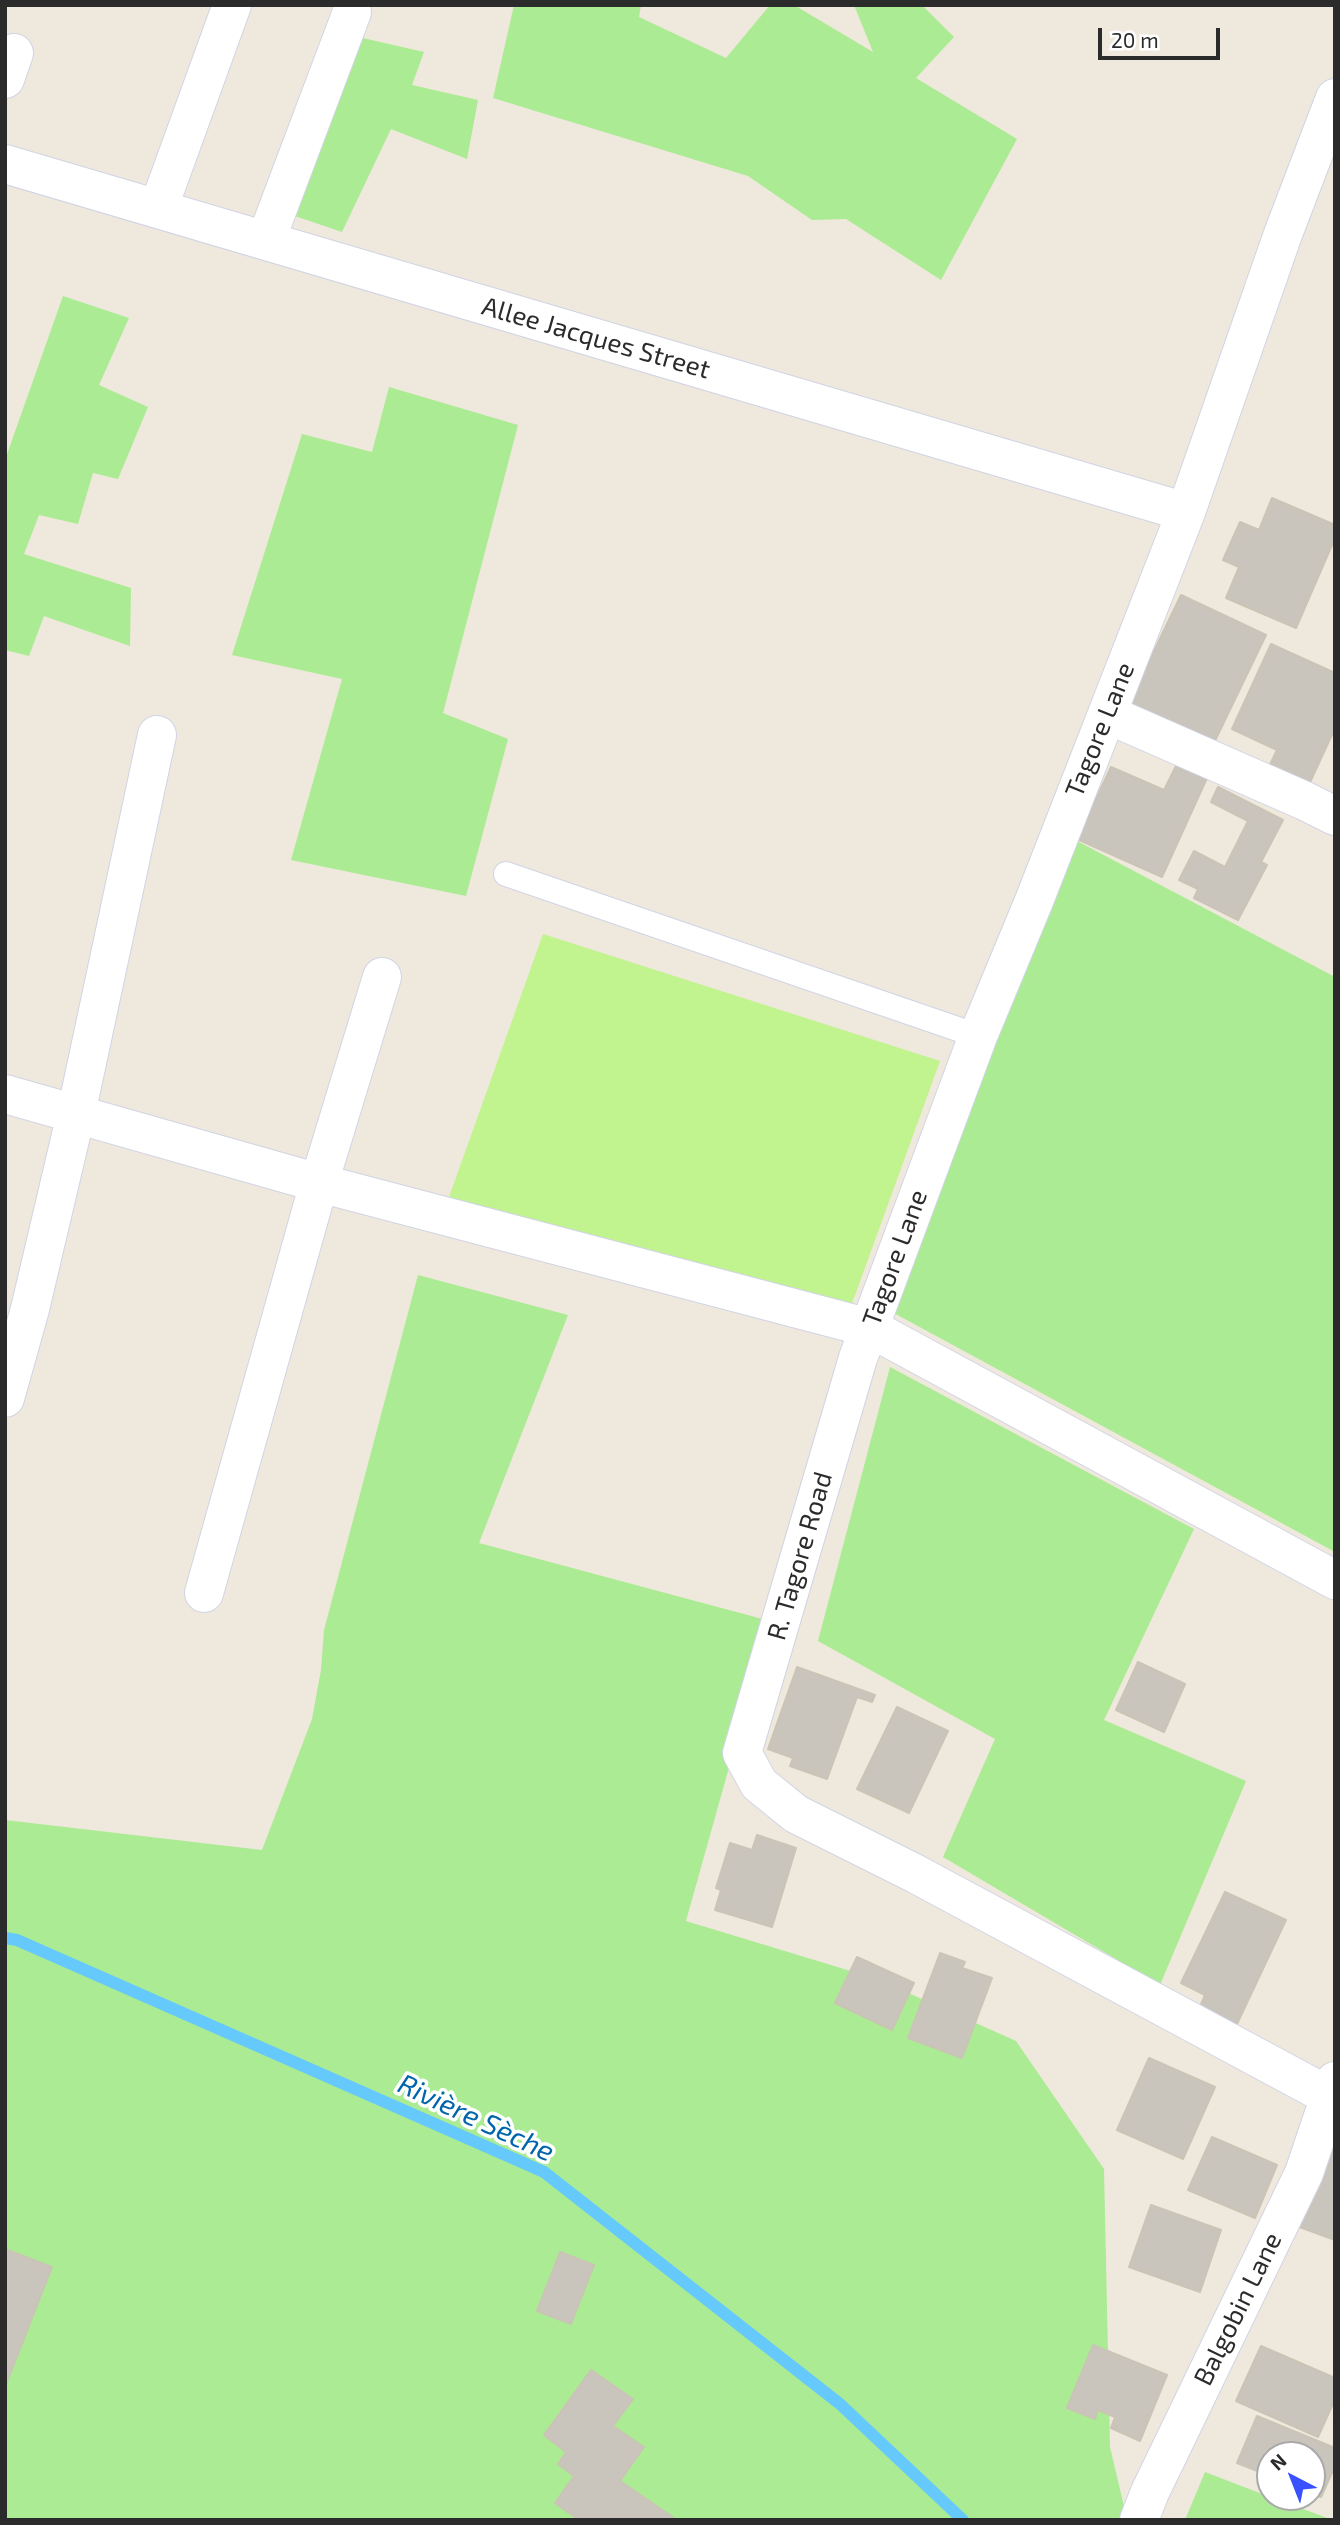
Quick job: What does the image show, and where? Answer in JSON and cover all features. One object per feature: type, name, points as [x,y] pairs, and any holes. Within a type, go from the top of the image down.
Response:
[{"type":"street","points":[[158,209],[232,5]]},
{"type":"street","points":[[266,240],[352,12]]},
{"type":"street","name":"Tagore Lane","points":[[864,1343],[978,1036],[1034,901],[1186,512],[1283,233],[1335,98]]},
{"type":"street","name":"Allee Jacques Street","points":[[5,164],[1186,512]]},
{"type":"street","points":[[1107,714],[1335,816]]},
{"type":"street","points":[[5,1398],[30,1309],[76,1114],[157,735]]},
{"type":"street","points":[[204,1593],[319,1183],[382,977]]},
{"type":"street","points":[[5,1094],[864,1343],[1335,1580]]},
{"type":"street","name":"R. Tagore Road","points":[[864,1343],[742,1753],[759,1784],[796,1814],[1332,2088]]},
{"type":"street","name":"Balgobin Lane","points":[[1139,2520],[1304,2173],[1332,2088]]},
{"type":"lane","points":[[506,874],[978,1036]]},
{"type":"green space","points":[[514,5],[641,5],[639,17],[726,58],[770,5],[794,5],[873,52],[854,5],[922,5],[954,37],[916,78],[1017,139],[941,280],[846,219],[812,220],[748,176],[493,98]]},
{"type":"green space","points":[[354,36],[424,52],[412,85],[478,100],[467,159],[391,129],[342,232],[286,213]]},
{"type":"green space","points":[[63,296],[129,318],[99,385],[148,407],[118,479],[93,473],[78,524],[39,515],[24,554],[131,588],[130,646],[44,616],[29,656],[5,650],[5,460]]},
{"type":"green space","points":[[389,387],[518,425],[443,713],[508,739],[466,896],[291,860],[342,679],[232,655],[302,434],[372,452]]},
{"type":"green space","points":[[1060,832],[1335,977],[1335,1552],[879,1305]]},
{"type":"green space","points":[[543,934],[940,1061],[850,1309],[449,1197]]},
{"type":"green space","points":[[418,1275],[568,1315],[479,1543],[770,1621],[686,1921],[877,1979],[1016,2041],[1104,2169],[1110,2447],[1126,2515],[1130,2520],[5,2520],[5,1820],[262,1850],[312,1719],[321,1670],[324,1630]]},
{"type":"green space","points":[[890,1367],[1194,1529],[1104,1720],[1246,1781],[1160,1985],[943,1857],[995,1739],[818,1641]]},
{"type":"green space","points":[[1205,2472],[1256,2492],[1256,2511],[1308,2511],[1333,2520],[1185,2520]]},
{"type":"building","points":[[1272,498],[1335,525],[1335,538],[1296,628],[1226,598],[1239,567],[1223,560],[1240,522],[1259,530]]},
{"type":"building","points":[[1181,595],[1266,635],[1211,749],[1126,709]]},
{"type":"building","points":[[1271,644],[1335,673],[1335,728],[1306,791],[1266,773],[1277,750],[1232,729]]},
{"type":"building","points":[[1177,764],[1207,778],[1162,877],[1077,839],[1111,767],[1164,790]]},
{"type":"building","points":[[1218,787],[1283,820],[1261,862],[1267,865],[1238,920],[1194,898],[1198,889],[1179,880],[1194,851],[1225,867],[1248,821],[1211,802]]},
{"type":"building","points":[[1138,1662],[1185,1684],[1164,1732],[1116,1710]]},
{"type":"building","points":[[797,1667],[875,1695],[872,1702],[857,1697],[827,1779],[790,1766],[793,1758],[768,1749]]},
{"type":"building","points":[[897,1707],[948,1731],[909,1813],[857,1789]]},
{"type":"building","points":[[757,1835],[796,1848],[772,1927],[715,1910],[721,1890],[716,1888],[730,1843],[752,1850]]},
{"type":"building","points":[[1225,1892],[1286,1920],[1236,2026],[1199,2009],[1205,1995],[1181,1983]]},
{"type":"building","points":[[940,1953],[965,1962],[962,1968],[992,1978],[962,2058],[908,2038]]},
{"type":"building","points":[[857,1957],[914,1983],[892,2030],[835,2003]]},
{"type":"building","points":[[1149,2058],[1215,2087],[1183,2159],[1117,2130]]},
{"type":"building","points":[[1335,2130],[1335,2240],[1294,2225]]},
{"type":"building","points":[[1212,2137],[1277,2165],[1255,2218],[1188,2190]]},
{"type":"building","points":[[1151,2205],[1221,2230],[1200,2292],[1129,2267]]},
{"type":"building","points":[[5,2249],[52,2267],[5,2387]]},
{"type":"building","points":[[560,2252],[594,2265],[571,2324],[537,2311]]},
{"type":"building","points":[[1093,2345],[1167,2375],[1140,2441],[1111,2428],[1115,2417],[1098,2410],[1095,2419],[1067,2408]]},
{"type":"building","points":[[1261,2346],[1335,2378],[1335,2399],[1318,2437],[1236,2401]]},
{"type":"building","points":[[591,2370],[633,2399],[613,2426],[644,2447],[620,2481],[674,2518],[673,2520],[579,2520],[555,2503],[574,2476],[558,2464],[566,2452],[544,2435]]},
{"type":"building","points":[[1257,2416],[1318,2441],[1256,2441],[1256,2470],[1237,2463]]},
{"type":"building","points":[[1326,2444],[1335,2448],[1335,2466],[1326,2486]]},
{"type":"waterway","name":"Rivière Sèche","points":[[5,1938],[17,1940],[544,2172],[840,2404],[963,2520]]}]
